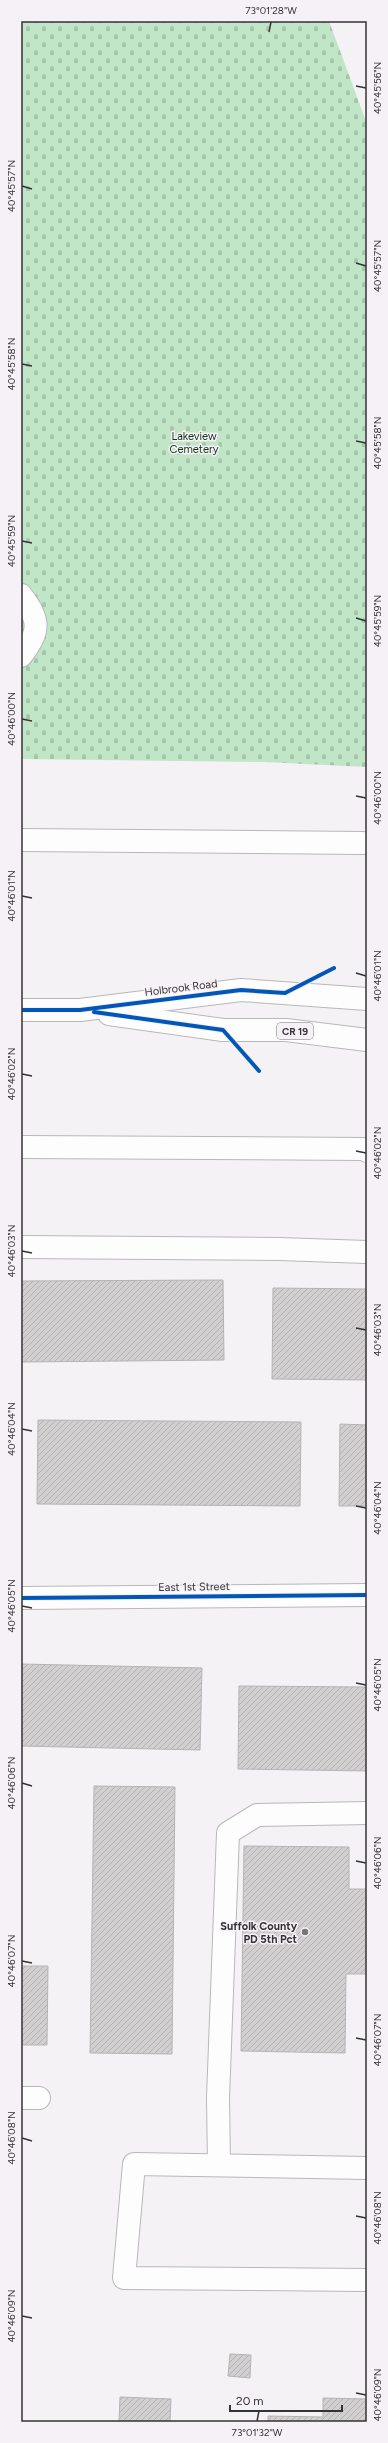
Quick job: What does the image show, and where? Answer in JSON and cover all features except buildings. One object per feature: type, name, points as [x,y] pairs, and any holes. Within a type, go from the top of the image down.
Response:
[{"type":"main road","points":[[21,595],[35,615],[34,640],[21,656]]},
{"type":"main road","points":[[21,840],[363,843]]},
{"type":"main road","name":"Holbrook Road","points":[[21,1010],[80,1010],[241,990],[367,999]]},
{"type":"main road","name":"Holbrook Road","points":[[80,1010],[223,1030],[286,1030],[367,1040]]},
{"type":"main road","points":[[21,1147],[364,1149],[367,1151]]},
{"type":"main road","points":[[21,1247],[280,1248],[367,1252]]},
{"type":"main road","name":"East 1st Street","points":[[21,1598],[367,1595]]},
{"type":"main road","points":[[219,2166],[218,2098],[228,1833],[256,1815],[367,1813]]},
{"type":"main road","points":[[367,2168],[134,2164],[124,2278],[367,2280]]},
{"type":"green space","name":"Lakeview Cemetery","points":[[21,21],[329,21],[367,124],[367,767],[264,762],[21,759]]},
{"type":"cycle path","points":[[21,1010],[80,1010],[241,990],[285,993],[334,968]]},
{"type":"cycle path","points":[[94,1012],[223,1030],[259,1071]]},
{"type":"cycle path","points":[[21,1598],[367,1595]]},
{"type":"place","name":"Suffolk County PD 5th Pct","points":[[305,1932]]}]
